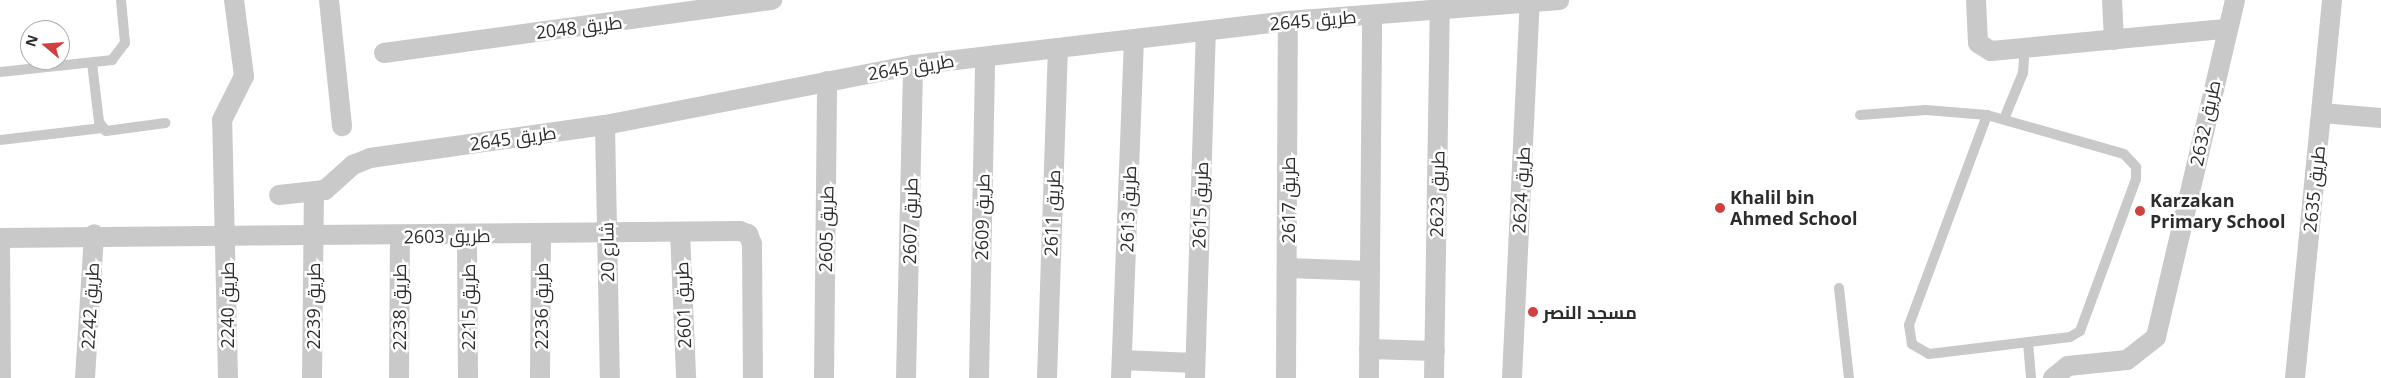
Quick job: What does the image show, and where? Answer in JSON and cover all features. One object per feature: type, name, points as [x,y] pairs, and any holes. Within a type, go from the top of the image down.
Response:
[{"type":"street","name":"طريق 2240","points":[[228,378],[227,233],[222,120],[244,76],[234,0]]},
{"type":"street","points":[[329,0],[342,126]]},
{"type":"street","name":"طريق 2048","points":[[384,53],[772,0]]},
{"type":"street","name":"طريق 2645","points":[[279,195],[314,192],[334,185],[353,165],[370,158],[605,125],[913,65],[1288,21],[1372,16],[1559,0]]},
{"type":"street","points":[[1976,0],[1981,47],[1991,51],[2025,45],[2114,40],[2226,29]]},
{"type":"street","points":[[2112,0],[2114,40]]},
{"type":"street","name":"طريق 2632","points":[[2052,378],[2068,366],[2128,360],[2156,337],[2226,29],[2236,0]]},
{"type":"street","name":"طريق 2635","points":[[2295,378],[2332,0]]},
{"type":"street","name":"طريق 2624","points":[[1512,378],[1522,2]]},
{"type":"street","name":"طريق 2623","points":[[1434,378],[1440,10]]},
{"type":"street","points":[[1369,378],[1372,16]]},
{"type":"street","name":"طريق 2617","points":[[1286,378],[1288,21]]},
{"type":"street","name":"طريق 2615","points":[[1195,371],[1206,31]]},
{"type":"street","name":"طريق 2613","points":[[1121,369],[1134,40]]},
{"type":"street","name":"طريق 2611","points":[[1047,378],[1058,48]]},
{"type":"street","name":"طريق 2609","points":[[979,378],[985,57]]},
{"type":"street","name":"طريق 2607","points":[[906,378],[913,65]]},
{"type":"street","name":"طريق 2605","points":[[824,378],[827,81]]},
{"type":"street","points":[[2322,113],[2381,118]]},
{"type":"street","name":"شارع 20","points":[[605,125],[610,378]]},
{"type":"street","name":"طريق 2239","points":[[312,378],[314,192]]},
{"type":"street","name":"طريق 2603","points":[[0,238],[94,234],[227,233],[400,237],[680,232],[748,234],[753,378]]},
{"type":"street","name":"طريق 2601","points":[[680,232],[686,378]]},
{"type":"street","name":"طريق 2242","points":[[85,378],[94,234]]},
{"type":"street","name":"طريق 2236","points":[[540,378],[541,234]]},
{"type":"street","name":"طريق 2215","points":[[467,236],[468,378]]},
{"type":"street","name":"طريق 2238","points":[[399,378],[400,237]]},
{"type":"street","points":[[0,238],[1,378]]},
{"type":"street","points":[[1288,268],[1370,271]]},
{"type":"street","points":[[1369,349],[1435,351]]},
{"type":"street","points":[[1121,369],[1195,371]]},
{"type":"lane","points":[[0,72],[112,60],[122,50],[126,37],[122,0]]},
{"type":"lane","points":[[2004,119],[2023,73],[2025,45]]},
{"type":"lane","points":[[92,63],[102,128]]},
{"type":"lane","points":[[1860,115],[1926,110],[1987,115],[2124,154],[2134,161],[2137,173],[2084,326],[2070,337],[1929,354],[1917,349],[1909,338],[1909,325],[1987,115]]},
{"type":"lane","points":[[0,140],[102,128],[110,132],[165,123]]},
{"type":"lane","points":[[1839,288],[1849,378]]},
{"type":"lane","points":[[2028,343],[2031,378]]},
{"type":"place","name":"Khalil bin Ahmed School","points":[[1720,208]]},
{"type":"place","name":"Karzakan Primary School","points":[[2140,211]]},
{"type":"place","name":"مسجد النصر","points":[[1533,312]]}]
